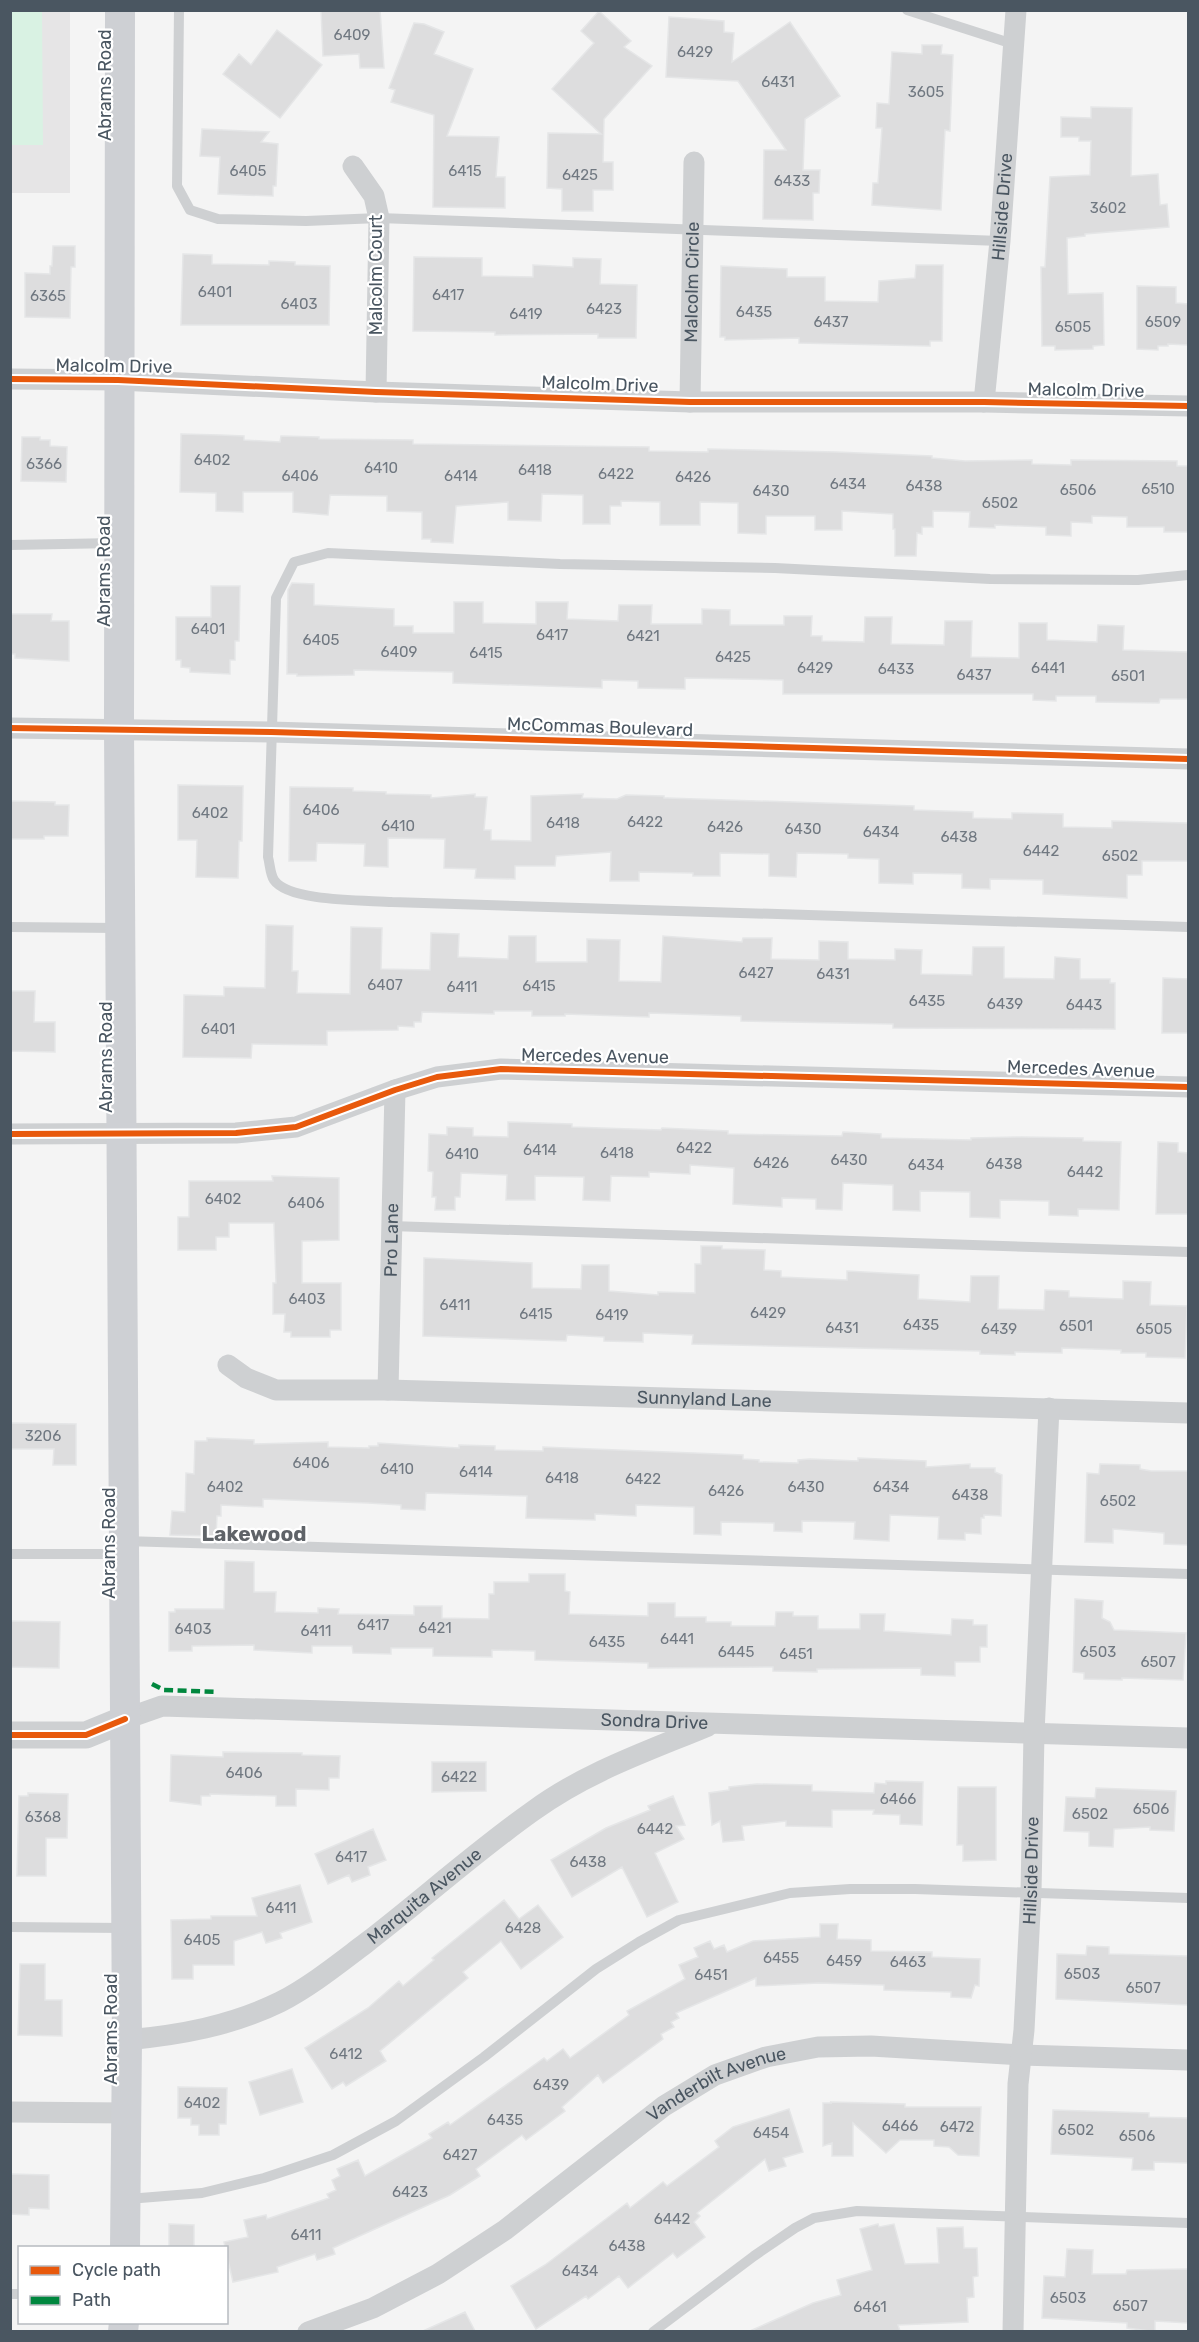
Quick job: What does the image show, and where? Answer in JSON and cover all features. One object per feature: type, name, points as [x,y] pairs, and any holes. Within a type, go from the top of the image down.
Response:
[{"type":"main road","name":"Abrams Road","points":[[120,10],[118,380],[127,2040],[125,2246]]},
{"type":"street","name":"Hillside Drive","points":[[984,402],[1000,241],[1016,10]]},
{"type":"street","name":"Malcolm Circle","points":[[690,402],[694,162]]},
{"type":"street","name":"Malcolm Court","points":[[353,166],[374,196],[379,218],[376,392]]},
{"type":"street","name":"Malcolm Drive","points":[[10,379],[118,380],[376,392],[690,402],[984,402],[1188,406]]},
{"type":"street","name":"McCommas Boulevard","points":[[10,728],[119,728],[1188,759]]},
{"type":"street","name":"Mercedes Avenue","points":[[10,1134],[236,1133],[296,1127],[437,1077],[501,1069],[1188,1087]]},
{"type":"street","name":"Pro Lane","points":[[388,1390],[395,1090]]},
{"type":"street","name":"Sunnyland Lane","points":[[228,1365],[246,1378],[276,1390],[388,1390],[1188,1413]]},
{"type":"street","name":"Hillside Drive","points":[[1013,2331],[1018,2084],[1031,1893],[1034,1733],[1049,1408]]},
{"type":"street","name":"Sondra Drive","points":[[125,1719],[162,1706],[1188,1738]]},
{"type":"street","points":[[10,1735],[86,1735],[125,1719]]},
{"type":"street","name":"Marquita Avenue","points":[[127,2040],[177,2036],[211,2028],[280,2002],[320,1978],[532,1811],[571,1785],[713,1724]]},
{"type":"street","name":"Vanderbilt Avenue","points":[[308,2331],[373,2308],[438,2274],[506,2229],[664,2106],[715,2075],[766,2056],[818,2047],[871,2046],[1021,2055],[1188,2060]]},
{"type":"street","points":[[10,2112],[127,2113]]},
{"type":"lane","points":[[179,10],[177,186],[190,210],[218,219],[306,221],[379,218],[1000,241]]},
{"type":"lane","points":[[908,10],[1013,44]]},
{"type":"lane","points":[[10,545],[119,543]]},
{"type":"lane","points":[[1188,575],[1138,580],[990,579],[775,568],[560,564],[328,553],[294,562],[276,598],[268,857],[274,879],[287,891],[306,896],[392,902],[1188,927]]},
{"type":"lane","points":[[10,927],[120,928]]},
{"type":"lane","points":[[391,1226],[1188,1251]]},
{"type":"lane","points":[[10,1554],[124,1548],[1188,1574]]},
{"type":"lane","points":[[125,2200],[202,2193],[264,2178],[333,2155],[396,2121],[596,1969],[679,1920],[790,1893],[850,1889],[1188,1898]]},
{"type":"lane","points":[[10,1927],[125,1928]]},
{"type":"lane","points":[[653,2331],[754,2256],[814,2218],[857,2211],[1188,2223]]},
{"type":"shaded area","points":[[10,11],[70,11],[70,193],[11,193]]},
{"type":"green space","points":[[10,11],[42,11],[43,145],[11,145]]},
{"type":"building","points":[[321,10],[380,10],[384,68],[360,68],[359,54],[323,56]]},
{"type":"building","points":[[599,11],[631,41],[624,47],[652,66],[604,119],[603,162],[613,162],[613,190],[593,190],[593,211],[562,211],[562,189],[547,188],[548,133],[601,134],[552,89],[594,43],[581,31]]},
{"type":"building","points":[[669,17],[724,21],[724,32],[734,33],[732,62],[790,22],[840,96],[805,119],[803,170],[820,170],[819,193],[813,193],[813,220],[763,219],[764,150],[786,150],[738,81],[666,77]]},
{"type":"building","points":[[414,23],[424,24],[444,32],[434,54],[473,69],[447,136],[499,137],[496,177],[505,177],[505,208],[433,207],[434,115],[391,102],[395,90],[389,88]]},
{"type":"building","points":[[277,30],[322,65],[280,118],[223,74],[239,54],[251,65]]},
{"type":"building","points":[[922,45],[942,45],[941,54],[953,55],[950,131],[945,130],[941,210],[872,205],[873,183],[878,183],[882,128],[876,128],[877,103],[889,104],[892,52],[922,54]]},
{"type":"building","points":[[1091,107],[1132,108],[1131,176],[1158,174],[1160,205],[1167,204],[1169,227],[1085,234],[1085,236],[1067,238],[1068,294],[1103,293],[1104,345],[1093,346],[1093,349],[1055,350],[1055,346],[1042,346],[1041,267],[1045,267],[1050,177],[1090,175],[1091,141],[1079,141],[1079,137],[1061,137],[1061,117],[1091,118]]},
{"type":"building","points":[[202,129],[269,132],[261,142],[278,144],[276,186],[273,186],[273,196],[218,194],[220,157],[200,156]]},
{"type":"building","points":[[53,246],[75,246],[75,267],[71,267],[70,318],[25,317],[25,273],[50,274]]},
{"type":"building","points":[[183,254],[212,255],[212,264],[269,265],[269,261],[295,262],[295,265],[330,266],[329,325],[181,325]]},
{"type":"building","points":[[414,257],[482,258],[482,276],[533,277],[533,265],[573,267],[573,258],[601,259],[600,284],[637,285],[636,338],[598,338],[598,334],[495,335],[495,332],[413,331]]},
{"type":"building","points":[[916,265],[943,265],[942,341],[930,341],[930,346],[799,343],[799,338],[725,340],[725,337],[720,337],[721,266],[787,269],[787,277],[825,277],[825,301],[878,302],[879,281],[915,278]]},
{"type":"building","points":[[1137,286],[1176,287],[1176,303],[1188,304],[1188,345],[1168,344],[1168,346],[1158,346],[1158,350],[1137,349]]},
{"type":"building","points":[[181,434],[244,436],[244,440],[280,442],[281,436],[319,437],[319,439],[413,440],[413,444],[649,447],[649,451],[708,452],[708,449],[836,452],[932,456],[932,458],[965,461],[1032,460],[1032,464],[1071,465],[1071,460],[1177,461],[1177,466],[1188,466],[1188,532],[1164,532],[1164,527],[1127,527],[1127,517],[1092,516],[1092,523],[1071,522],[1071,536],[1046,535],[1046,527],[995,525],[995,528],[969,527],[970,512],[933,511],[933,527],[922,527],[922,534],[917,533],[916,556],[895,556],[893,514],[842,511],[842,530],[815,530],[815,516],[766,516],[766,534],[738,533],[738,503],[700,502],[700,525],[660,525],[660,502],[621,501],[621,506],[610,506],[610,524],[583,524],[583,495],[542,494],[541,521],[508,520],[508,502],[456,506],[453,543],[431,542],[431,539],[422,539],[422,512],[387,511],[387,496],[330,495],[328,515],[293,512],[293,492],[243,492],[243,512],[216,511],[216,493],[180,492]]},
{"type":"building","points":[[22,437],[40,437],[40,440],[50,440],[50,446],[67,447],[66,482],[21,481]]},
{"type":"building","points":[[292,583],[314,584],[314,605],[394,609],[394,626],[413,626],[413,633],[454,633],[454,602],[483,602],[483,623],[536,624],[536,602],[568,602],[567,619],[618,621],[619,605],[652,605],[651,624],[702,624],[702,609],[730,610],[730,625],[784,625],[784,616],[812,616],[811,636],[822,636],[822,641],[864,642],[865,617],[892,617],[891,644],[944,645],[945,621],[972,621],[971,657],[1019,658],[1019,623],[1047,623],[1047,640],[1097,642],[1098,625],[1124,626],[1123,650],[1188,652],[1188,699],[1160,699],[1159,703],[1096,702],[1096,696],[1056,696],[1056,701],[1033,700],[1033,694],[783,694],[783,680],[685,678],[685,689],[638,688],[638,681],[602,680],[602,688],[453,683],[453,672],[354,670],[354,675],[297,676],[297,674],[287,674],[288,590]]},
{"type":"building","points":[[211,586],[240,586],[239,641],[235,641],[235,660],[230,660],[230,674],[190,672],[190,668],[181,667],[181,660],[176,660],[176,617],[211,617]]},
{"type":"building","points":[[10,614],[52,614],[51,621],[69,621],[69,661],[15,658],[15,654],[10,654]]},
{"type":"building","points":[[178,785],[243,786],[242,841],[239,841],[238,878],[196,877],[197,840],[178,840]]},
{"type":"building","points":[[290,787],[353,788],[353,791],[386,792],[386,794],[431,795],[431,798],[475,794],[475,797],[487,797],[484,830],[491,830],[491,840],[531,841],[531,796],[583,794],[582,798],[617,799],[626,795],[914,806],[914,810],[973,812],[973,818],[1012,819],[1012,813],[1063,814],[1063,827],[1112,828],[1112,821],[1188,823],[1188,861],[1142,861],[1142,875],[1127,875],[1127,898],[1043,894],[1043,880],[990,879],[990,889],[962,888],[962,874],[913,873],[913,884],[879,883],[879,859],[848,858],[848,854],[797,853],[796,877],[769,876],[769,854],[720,853],[720,876],[639,872],[639,881],[610,881],[611,852],[556,856],[555,866],[515,866],[515,879],[475,878],[476,869],[444,868],[445,839],[388,838],[388,867],[364,866],[365,844],[317,843],[316,861],[289,861]]},
{"type":"building","points":[[10,801],[55,802],[55,805],[69,805],[68,836],[10,839]]},
{"type":"building","points":[[266,925],[293,926],[292,971],[298,971],[297,993],[350,994],[351,927],[382,928],[381,969],[430,970],[431,933],[459,934],[458,957],[508,959],[509,936],[536,936],[536,962],[587,962],[587,939],[620,940],[619,981],[661,982],[663,936],[742,942],[743,938],[772,938],[771,959],[819,960],[819,941],[848,942],[848,959],[895,960],[895,949],[922,950],[921,974],[972,975],[973,947],[1004,947],[1004,978],[1054,979],[1055,957],[1080,959],[1080,979],[1110,979],[1110,983],[1115,983],[1115,1029],[893,1028],[893,1024],[741,1021],[741,1016],[649,1013],[649,1017],[565,1014],[565,1016],[532,1016],[532,1011],[494,1011],[494,1014],[422,1012],[421,1022],[414,1022],[414,1027],[398,1026],[398,1030],[327,1031],[327,1045],[252,1044],[251,1058],[183,1057],[184,995],[224,996],[224,987],[265,988]]},
{"type":"building","points":[[1163,978],[1188,979],[1188,1033],[1162,1033]]},
{"type":"building","points":[[10,991],[35,991],[34,1022],[55,1022],[55,1052],[10,1051]]},
{"type":"building","points":[[508,1122],[572,1124],[572,1127],[728,1131],[728,1134],[842,1136],[843,1132],[881,1134],[881,1138],[971,1140],[971,1138],[1021,1137],[1083,1138],[1083,1141],[1121,1142],[1119,1210],[1078,1209],[1078,1216],[1049,1215],[1049,1201],[1000,1200],[1000,1218],[970,1217],[970,1192],[920,1191],[920,1211],[893,1210],[893,1185],[843,1183],[842,1210],[816,1209],[816,1199],[782,1198],[782,1207],[733,1204],[734,1168],[690,1165],[690,1174],[649,1172],[649,1177],[611,1176],[610,1201],[583,1200],[584,1177],[535,1176],[535,1200],[506,1200],[507,1175],[461,1173],[460,1197],[455,1197],[455,1210],[435,1210],[436,1197],[432,1197],[433,1172],[428,1171],[429,1134],[447,1135],[447,1127],[473,1128],[473,1136],[508,1137]]},
{"type":"building","points":[[1158,1142],[1178,1143],[1178,1152],[1188,1153],[1188,1214],[1156,1214]]},
{"type":"building","points":[[272,1176],[339,1178],[339,1240],[302,1241],[302,1283],[341,1283],[341,1330],[330,1330],[330,1337],[291,1337],[291,1332],[284,1332],[285,1314],[273,1314],[273,1283],[276,1283],[274,1223],[229,1223],[229,1237],[216,1237],[216,1250],[178,1250],[178,1217],[189,1217],[189,1181],[273,1181]]},
{"type":"building","points":[[701,1246],[765,1250],[764,1270],[781,1271],[781,1277],[847,1280],[847,1271],[919,1275],[918,1299],[970,1302],[971,1276],[999,1276],[998,1309],[1044,1310],[1045,1290],[1069,1291],[1069,1297],[1123,1299],[1123,1281],[1151,1282],[1150,1305],[1187,1306],[1185,1358],[1146,1357],[1146,1353],[1121,1353],[1121,1350],[1062,1348],[1062,1353],[1015,1352],[1015,1355],[980,1354],[980,1351],[692,1344],[693,1335],[643,1333],[643,1342],[604,1341],[604,1337],[567,1335],[566,1341],[423,1336],[424,1258],[532,1263],[532,1288],[581,1289],[582,1265],[609,1265],[609,1291],[658,1295],[658,1292],[695,1293],[695,1264],[701,1264]]},
{"type":"building","points":[[10,1423],[76,1424],[76,1465],[53,1465],[54,1449],[10,1449]]},
{"type":"building","points":[[207,1438],[254,1440],[254,1444],[328,1442],[328,1447],[369,1448],[369,1446],[378,1446],[378,1443],[459,1448],[459,1445],[495,1446],[495,1450],[543,1451],[543,1447],[743,1455],[743,1459],[759,1460],[759,1462],[798,1463],[798,1460],[810,1459],[858,1461],[858,1458],[926,1461],[926,1467],[970,1464],[970,1468],[995,1468],[995,1472],[1002,1475],[1001,1516],[984,1515],[984,1518],[981,1518],[981,1534],[965,1533],[965,1540],[938,1539],[939,1517],[890,1515],[889,1541],[854,1539],[855,1522],[802,1521],[802,1532],[774,1531],[774,1523],[721,1522],[721,1535],[694,1534],[694,1507],[636,1505],[636,1516],[595,1514],[595,1520],[526,1518],[527,1496],[426,1493],[425,1510],[401,1509],[401,1505],[263,1499],[263,1507],[221,1505],[221,1516],[217,1516],[216,1536],[170,1535],[172,1511],[185,1512],[186,1473],[194,1474],[195,1441],[207,1441]]},
{"type":"building","points":[[1100,1464],[1140,1465],[1140,1469],[1151,1471],[1188,1471],[1188,1545],[1164,1544],[1164,1533],[1113,1529],[1113,1543],[1085,1542],[1087,1473],[1099,1474]]},
{"type":"building","points":[[225,1561],[254,1562],[254,1592],[276,1592],[275,1612],[318,1613],[318,1608],[339,1609],[338,1614],[414,1615],[414,1606],[442,1606],[442,1618],[489,1619],[489,1594],[494,1594],[494,1582],[529,1582],[529,1574],[565,1574],[565,1591],[570,1592],[569,1614],[648,1616],[648,1603],[675,1603],[675,1617],[706,1617],[706,1622],[731,1622],[731,1626],[775,1626],[776,1612],[793,1612],[793,1616],[818,1616],[818,1629],[860,1629],[860,1614],[885,1614],[884,1631],[951,1635],[952,1619],[973,1620],[973,1625],[987,1625],[987,1647],[980,1647],[980,1662],[955,1662],[955,1676],[921,1675],[921,1668],[817,1669],[817,1672],[773,1671],[773,1667],[648,1668],[648,1663],[535,1660],[535,1651],[492,1650],[492,1657],[433,1656],[433,1648],[391,1648],[391,1654],[353,1653],[352,1646],[312,1646],[312,1653],[254,1650],[254,1645],[192,1646],[192,1651],[169,1651],[169,1612],[175,1612],[175,1609],[224,1609]]},
{"type":"building","points":[[1075,1599],[1103,1601],[1102,1618],[1110,1622],[1114,1630],[1186,1633],[1183,1680],[1084,1679],[1084,1673],[1073,1672]]},
{"type":"building","points":[[10,1621],[60,1622],[59,1668],[10,1667]]},
{"type":"building","points":[[223,1752],[340,1756],[339,1778],[329,1778],[329,1790],[296,1789],[296,1806],[276,1806],[276,1796],[210,1794],[210,1796],[201,1796],[201,1805],[170,1801],[171,1755],[223,1757]]},
{"type":"building","points":[[432,1762],[486,1762],[486,1791],[432,1792]]},
{"type":"building","points":[[886,1781],[923,1782],[922,1825],[900,1824],[900,1815],[873,1814],[874,1810],[832,1810],[832,1827],[786,1826],[786,1821],[742,1826],[744,1840],[723,1842],[720,1821],[712,1825],[709,1793],[729,1790],[729,1787],[757,1784],[812,1785],[812,1791],[874,1793],[875,1783],[886,1784]]},
{"type":"building","points":[[958,1787],[996,1787],[996,1860],[963,1861],[963,1845],[957,1845]]},
{"type":"building","points":[[1096,1788],[1176,1791],[1174,1831],[1150,1830],[1150,1827],[1114,1829],[1113,1847],[1089,1846],[1089,1832],[1064,1831],[1066,1797],[1095,1798]]},
{"type":"building","points":[[28,1793],[68,1794],[67,1838],[46,1838],[46,1876],[17,1876],[19,1796],[28,1796]]},
{"type":"building","points":[[673,1796],[685,1825],[676,1826],[684,1839],[655,1853],[678,1902],[647,1917],[622,1867],[572,1897],[551,1860],[606,1828],[650,1810],[648,1806]]},
{"type":"building","points":[[373,1829],[386,1860],[368,1867],[370,1875],[352,1882],[349,1875],[328,1884],[315,1854]]},
{"type":"building","points":[[300,1885],[312,1922],[280,1933],[282,1938],[266,1943],[262,1932],[234,1941],[234,1965],[193,1965],[193,1979],[172,1979],[171,1920],[211,1919],[211,1916],[257,1916],[252,1898]]},
{"type":"building","points":[[504,1900],[519,1919],[538,1905],[563,1937],[521,1969],[501,1941],[463,1972],[468,1978],[380,2051],[386,2061],[346,2086],[343,2082],[332,2089],[305,2048],[368,2008],[399,1981],[403,1986],[434,1960],[432,1958]]},
{"type":"building","points":[[820,1924],[838,1924],[837,1939],[871,1940],[871,1951],[932,1952],[932,1957],[980,1959],[979,1986],[975,1985],[971,1998],[951,1997],[951,1992],[884,1990],[884,1985],[819,1983],[756,1986],[756,1978],[676,2013],[679,2018],[671,2022],[674,2027],[661,2034],[663,2039],[603,2083],[598,2075],[562,2107],[565,2111],[526,2140],[522,2135],[476,2169],[480,2176],[450,2195],[333,2248],[335,2254],[317,2260],[315,2254],[277,2267],[278,2272],[233,2282],[228,2260],[228,2246],[225,2246],[224,2242],[248,2237],[244,2220],[266,2215],[267,2219],[329,2198],[327,2194],[336,2190],[332,2180],[340,2176],[337,2169],[358,2160],[365,2176],[432,2138],[429,2134],[448,2122],[450,2125],[544,2058],[547,2061],[563,2049],[570,2058],[629,2015],[627,2011],[685,1979],[679,1965],[698,1957],[694,1948],[710,1941],[714,1949],[724,1945],[727,1952],[753,1941],[820,1937]]},
{"type":"building","points":[[1087,1946],[1109,1947],[1109,1954],[1188,1956],[1188,2005],[1056,1999],[1057,1954],[1086,1955]]},
{"type":"building","points":[[20,1964],[45,1964],[45,2000],[62,2000],[62,2036],[18,2035]]},
{"type":"building","points":[[292,2069],[303,2102],[260,2115],[249,2082]]},
{"type":"building","points":[[178,2087],[227,2088],[226,2124],[219,2124],[219,2135],[199,2135],[199,2125],[191,2125],[191,2118],[178,2118]]},
{"type":"building","points":[[830,2102],[905,2104],[905,2107],[981,2107],[979,2156],[958,2155],[949,2147],[934,2146],[934,2140],[900,2140],[886,2153],[853,2123],[853,2156],[832,2156],[832,2143],[823,2146],[823,2103],[832,2103]]},
{"type":"building","points":[[789,2109],[803,2152],[783,2158],[786,2166],[769,2171],[765,2159],[697,2213],[700,2216],[694,2222],[705,2237],[677,2258],[673,2253],[628,2288],[619,2276],[588,2299],[586,2296],[536,2329],[511,2286],[545,2265],[627,2203],[630,2208],[663,2182],[667,2186],[719,2147],[715,2141],[733,2127]]},
{"type":"building","points":[[1053,2110],[1149,2113],[1149,2117],[1188,2118],[1188,2163],[1154,2162],[1154,2170],[1132,2170],[1133,2158],[1051,2154]]},
{"type":"building","points":[[10,2174],[49,2175],[49,2209],[29,2208],[29,2215],[10,2214]]},
{"type":"building","points":[[169,2224],[194,2225],[194,2246],[169,2246]]},
{"type":"building","points":[[878,2224],[879,2227],[894,2224],[905,2264],[939,2263],[937,2228],[963,2227],[964,2248],[977,2248],[978,2276],[973,2277],[974,2297],[967,2298],[968,2322],[898,2325],[900,2331],[750,2331],[813,2303],[841,2295],[837,2280],[872,2270],[860,2229]]},
{"type":"building","points":[[1067,2249],[1093,2250],[1092,2274],[1126,2274],[1127,2270],[1188,2269],[1188,2323],[1155,2321],[1155,2331],[1150,2331],[1127,2328],[1127,2323],[1042,2318],[1044,2276],[1065,2277]]},
{"type":"building","points":[[465,2312],[475,2331],[423,2331]]},
{"type":"marked path","points":[[152,1684],[164,1690],[217,1692]]},
{"type":"cycle path","points":[[10,379],[118,380],[376,392],[690,402],[984,402],[1188,406]]},
{"type":"cycle path","points":[[10,728],[271,732],[1188,759]]},
{"type":"cycle path","points":[[10,1134],[236,1133],[296,1127],[437,1077],[501,1069],[1188,1087]]},
{"type":"cycle path","points":[[10,1735],[86,1735],[125,1719]]},
{"type":"district","name":"Lakewood","points":[[254,1534]]}]
